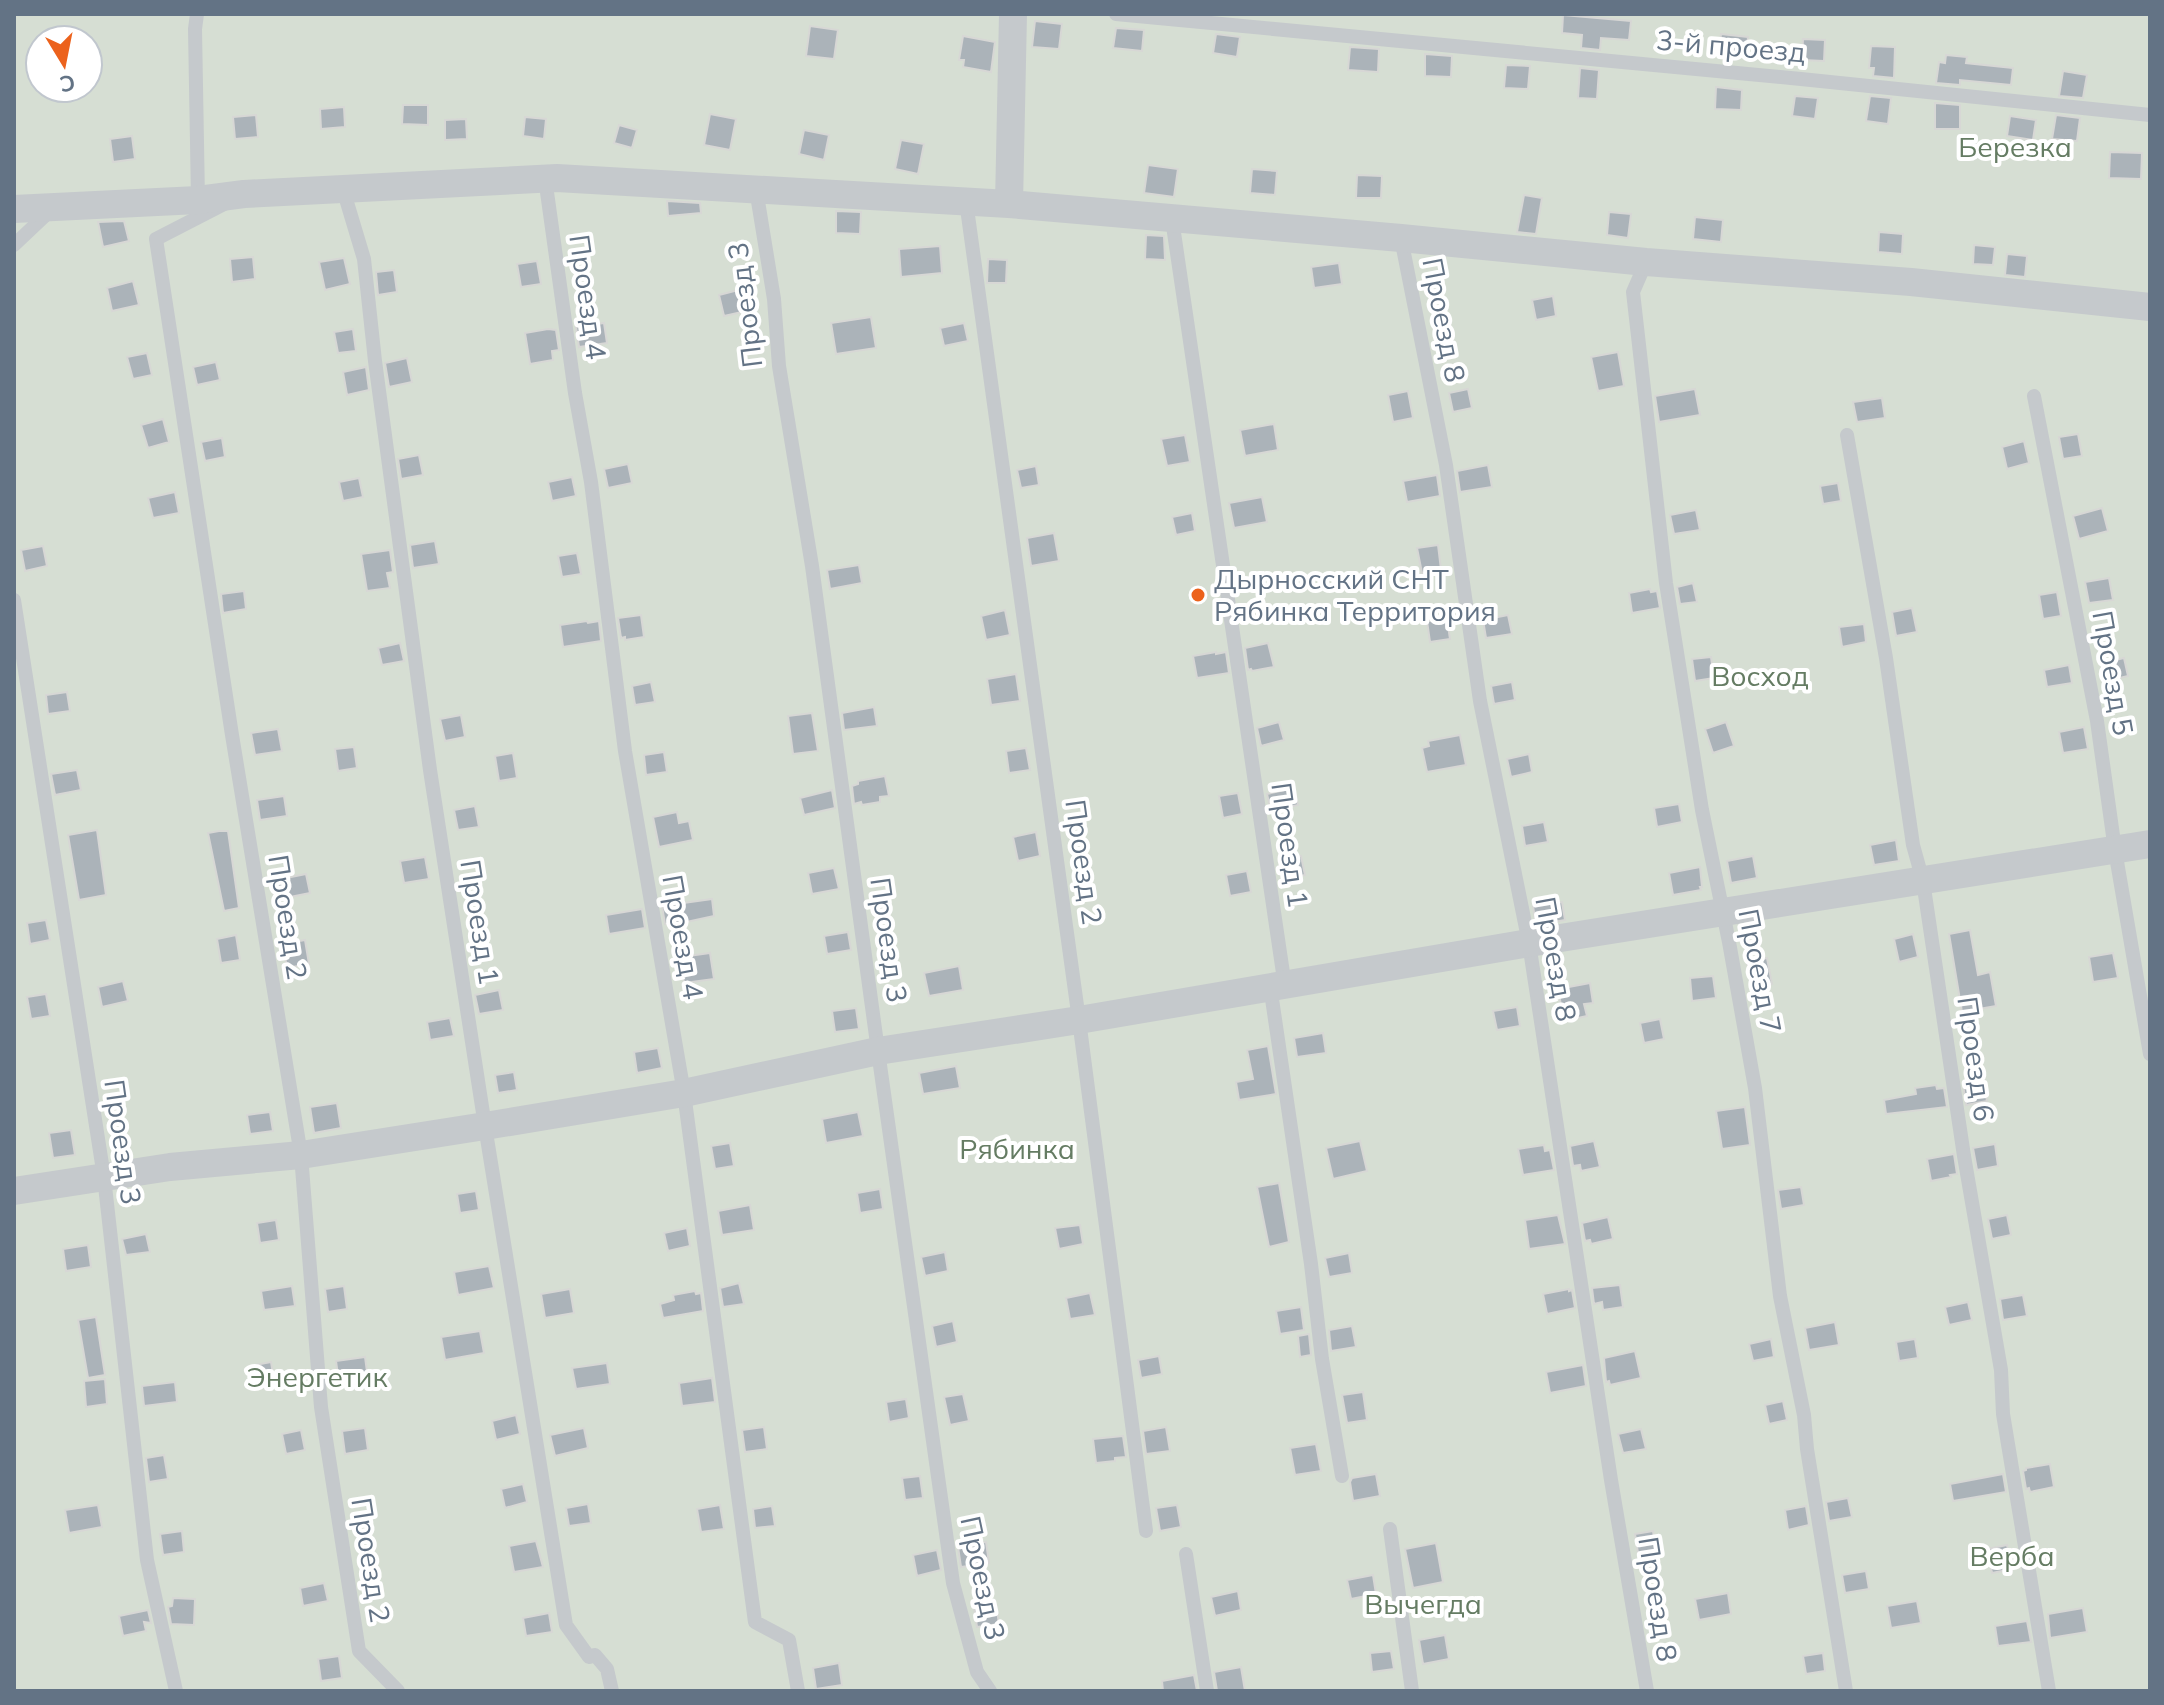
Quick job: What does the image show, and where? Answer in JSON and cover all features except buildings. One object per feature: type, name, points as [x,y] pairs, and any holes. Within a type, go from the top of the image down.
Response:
[{"type":"street","points":[[1009,204],[1013,14]]},
{"type":"street","points":[[14,209],[557,178],[1009,204],[1646,262],[1911,282],[2150,307]]},
{"type":"street","points":[[14,1191],[170,1167],[301,1155],[485,1126],[684,1093],[878,1051],[2150,844]]},
{"type":"lane","points":[[197,14],[198,200]]},
{"type":"lane","name":"3-й проезд","points":[[1116,14],[2150,115]]},
{"type":"lane","name":"Проезд 4","points":[[557,178],[546,185],[575,393],[591,482],[625,751],[684,1093],[755,1622],[789,1640],[798,1691]]},
{"type":"lane","name":"Проезд 1","points":[[343,189],[364,259],[430,770],[566,1625],[589,1657],[595,1655],[607,1669],[612,1691]]},
{"type":"lane","name":"Проезд 3","points":[[756,189],[774,299],[781,379],[812,566],[953,1583],[977,1672],[990,1691]]},
{"type":"lane","name":"Проезд 2","points":[[244,194],[156,239],[232,735],[301,1155],[321,1407],[359,1651],[397,1690]]},
{"type":"lane","name":"Проезд 2","points":[[966,201],[1146,1531]]},
{"type":"lane","points":[[14,245],[55,207]]},
{"type":"lane","name":"Проезд 1","points":[[1172,219],[1283,973],[1272,999],[1322,1359],[1342,1476]]},
{"type":"lane","name":"Проезд 8","points":[[1401,238],[1446,465],[1480,701],[1529,943],[1611,1480],[1647,1691]]},
{"type":"lane","name":"Проезд 7","points":[[1646,262],[1633,292],[1666,583],[1702,810],[1755,1088],[1780,1296],[1804,1415],[1846,1691]]},
{"type":"lane","name":"Проезд 5","points":[[2034,396],[2097,721],[2115,850],[2150,1054]]},
{"type":"lane","name":"Проезд 6","points":[[1847,435],[1886,658],[1913,845],[1923,881],[1964,1156],[2001,1370],[2003,1414],[2049,1691]]},
{"type":"lane","name":"Проезд 3","points":[[14,600],[104,1177],[147,1560],[176,1691]]},
{"type":"lane","points":[[1390,1529],[1412,1691]]},
{"type":"lane","points":[[1186,1554],[1207,1691]]},
{"type":"green space","points":[[14,14],[2150,14],[2150,1691],[14,1691]]},
{"type":"place","name":"Дырносский СНТ Рябинка Территория","points":[[1198,595]]},
{"type":"park label","name":"Березка","points":[[2015,147]]},
{"type":"park label","name":"Восход","points":[[1760,676]]},
{"type":"park label","name":"Рябинка","points":[[1017,1149]]},
{"type":"park label","name":"Энергетик","points":[[317,1377]]},
{"type":"park label","name":"Верба","points":[[2012,1556]]},
{"type":"park label","name":"Вычегда","points":[[1423,1604]]}]
